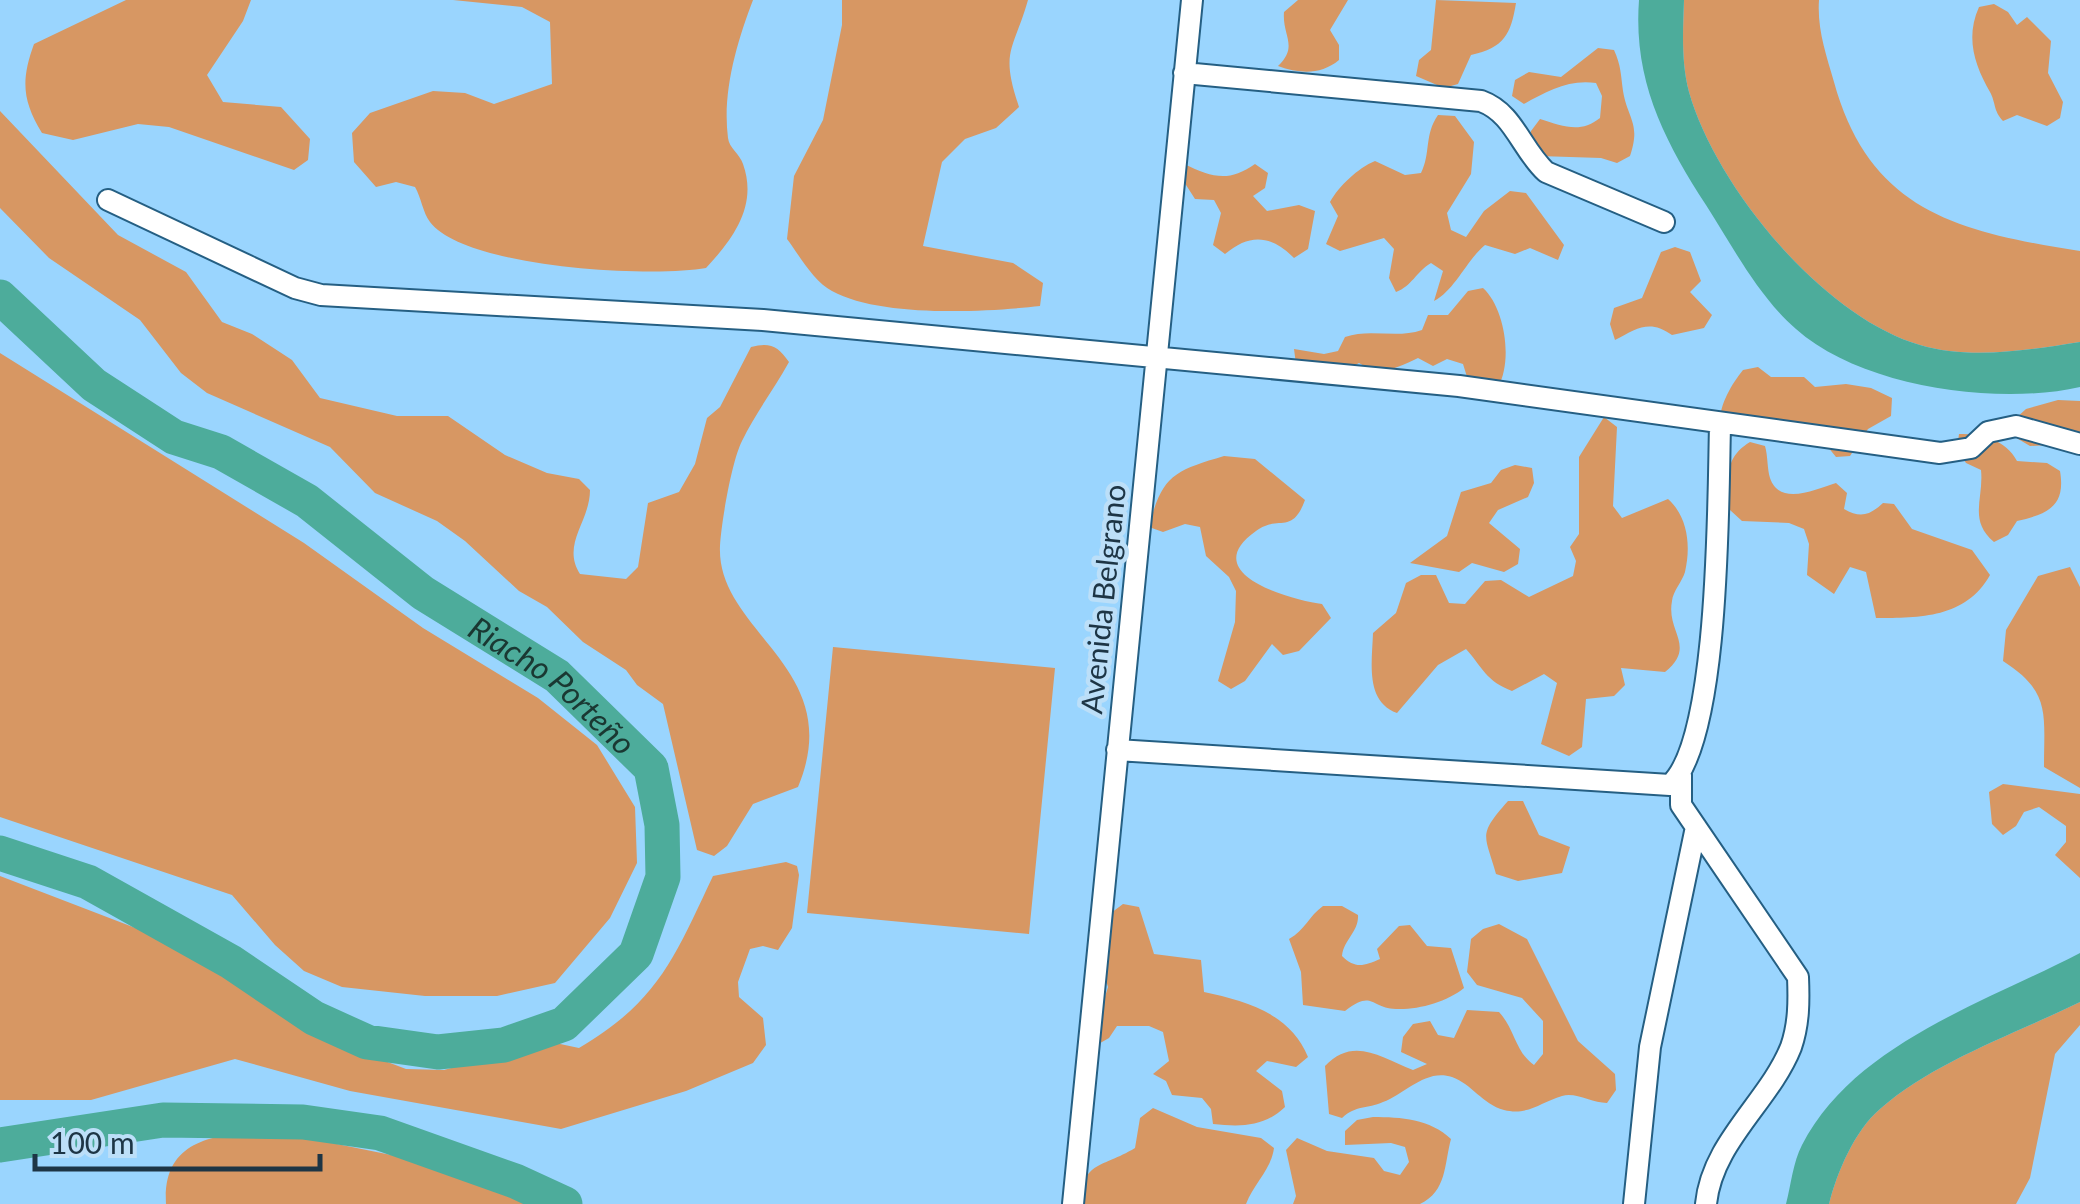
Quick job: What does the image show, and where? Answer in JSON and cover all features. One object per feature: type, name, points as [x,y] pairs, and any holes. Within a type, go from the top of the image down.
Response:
[{"type":"street","name":"Avenida Belgrano","points":[[1073,1204],[1192,0]]},
{"type":"street","points":[[1184,73],[1481,100],[1507,116],[1534,161],[1546,172],[1664,222]]},
{"type":"street","points":[[108,200],[295,288],[321,295],[763,320],[1459,386],[1720,426],[1940,453],[1970,448],[1988,432],[2016,426],[2080,444]]},
{"type":"street","points":[[1706,1204],[1708,1188],[1730,1141],[1790,1048],[1800,1008],[1798,978],[1681,804],[1681,776],[1696,727],[1715,601],[1720,426]]},
{"type":"street","points":[[1117,750],[1670,785],[1681,776]]},
{"type":"street","points":[[1634,1204],[1650,1047],[1696,827]]},
{"type":"shaded area","points":[[126,0],[251,0],[243,21],[207,75],[223,102],[281,107],[310,139],[308,160],[294,170],[169,127],[138,124],[73,140],[42,133],[30,110],[26,90],[34,44]]},
{"type":"shaded area","points":[[453,0],[753,0],[736,50],[727,103],[729,142],[742,160],[747,179],[745,208],[734,233],[706,268],[604,270],[480,250],[450,238],[430,222],[415,187],[396,182],[376,187],[354,162],[352,133],[370,113],[433,91],[465,93],[494,104],[552,84],[550,22],[522,7]]},
{"type":"shaded area","points":[[842,0],[1028,0],[1010,62],[1019,107],[996,128],[965,139],[942,162],[923,246],[1013,263],[1043,283],[1040,306],[934,311],[853,300],[819,281],[787,239],[794,176],[823,120],[842,25]]},
{"type":"shaded area","points":[[1298,0],[1348,0],[1330,30],[1339,45],[1339,60],[1318,71],[1278,66],[1289,46],[1284,12]]},
{"type":"shaded area","points":[[1436,0],[1516,3],[1504,38],[1471,55],[1458,84],[1444,88],[1416,76],[1419,60],[1431,50]]},
{"type":"shaded area","points":[[1639,0],[1684,0],[1685,69],[1703,129],[1748,206],[1811,278],[1883,330],[1939,350],[1979,353],[2080,342],[2080,387],[2010,394],[1931,387],[1856,365],[1823,349],[1796,329],[1747,270],[1665,133],[1646,83],[1638,29]]},
{"type":"shaded area","points":[[1684,0],[1819,0],[1821,31],[1834,82],[1850,126],[1871,161],[1896,188],[1959,224],[2080,251],[2080,342],[1979,353],[1939,350],[1883,330],[1811,278],[1748,206],[1703,129],[1685,69]]},
{"type":"shaded area","points":[[1994,4],[2008,12],[2017,25],[2027,17],[2051,41],[2048,73],[2063,102],[2060,118],[2047,126],[2017,115],[2003,121],[1996,110],[1976,62],[1972,41],[1979,7]]},
{"type":"shaded area","points":[[1598,48],[1614,50],[1618,61],[1634,129],[1630,156],[1617,163],[1601,158],[1539,156],[1529,146],[1531,131],[1540,119],[1571,127],[1585,126],[1600,118],[1602,96],[1596,83],[1567,84],[1524,104],[1512,96],[1515,80],[1529,72],[1561,77]]},
{"type":"shaded area","points":[[0,111],[118,235],[186,272],[222,322],[252,334],[292,360],[320,398],[397,416],[448,416],[505,455],[547,473],[579,479],[590,490],[575,543],[575,563],[580,574],[626,579],[638,567],[648,503],[679,492],[695,464],[707,418],[720,407],[751,347],[768,345],[781,352],[789,362],[738,450],[720,546],[724,576],[738,603],[794,681],[806,711],[809,746],[798,787],[753,804],[727,846],[714,856],[697,850],[663,704],[637,685],[626,670],[583,642],[547,607],[519,591],[465,541],[437,521],[375,493],[330,447],[207,393],[181,373],[140,320],[49,258],[0,208]]},
{"type":"shaded area","points":[[1438,115],[1455,116],[1474,142],[1471,174],[1447,213],[1451,230],[1466,237],[1484,211],[1510,191],[1526,193],[1564,245],[1558,260],[1530,248],[1515,254],[1485,245],[1434,301],[1443,271],[1431,263],[1396,292],[1389,278],[1394,249],[1384,238],[1340,251],[1326,244],[1338,216],[1330,202],[1338,190],[1375,161],[1405,175],[1421,173]]},
{"type":"shaded area","points":[[1184,164],[1228,176],[1255,164],[1268,173],[1265,188],[1253,196],[1267,211],[1299,205],[1315,211],[1308,249],[1294,258],[1269,241],[1252,240],[1225,254],[1213,245],[1221,213],[1214,200],[1195,199],[1179,174]]},
{"type":"shaded area","points":[[1675,247],[1690,252],[1701,281],[1690,292],[1712,315],[1704,328],[1672,335],[1650,326],[1615,340],[1610,324],[1614,308],[1642,298],[1661,252]]},
{"type":"shaded area","points":[[1483,288],[1497,308],[1504,335],[1505,363],[1498,387],[1468,380],[1463,364],[1447,359],[1433,366],[1418,358],[1381,370],[1359,363],[1344,371],[1296,364],[1294,349],[1324,354],[1338,351],[1345,337],[1354,334],[1422,330],[1428,315],[1448,315],[1468,291]]},
{"type":"shaded area","points":[[0,353],[304,543],[423,628],[538,698],[597,745],[635,807],[637,863],[610,918],[555,983],[497,996],[425,996],[342,987],[304,971],[275,945],[232,895],[0,817]]},
{"type":"shaded area","points":[[1758,367],[1771,377],[1804,377],[1815,387],[1846,384],[1871,388],[1892,398],[1891,416],[1868,429],[1850,456],[1836,457],[1819,436],[1770,432],[1763,418],[1733,427],[1720,426],[1723,404],[1734,382],[1743,370]]},
{"type":"shaded area","points":[[2058,400],[2080,401],[2080,443],[2030,446],[2003,430],[2026,409]]},
{"type":"shaded area","points":[[1604,417],[1617,427],[1613,506],[1622,518],[1668,499],[1684,523],[1687,562],[1671,612],[1680,646],[1674,663],[1665,672],[1621,668],[1625,685],[1614,696],[1586,699],[1582,747],[1569,756],[1541,744],[1557,683],[1544,674],[1512,691],[1491,678],[1466,649],[1438,665],[1397,713],[1387,707],[1373,680],[1373,633],[1396,613],[1406,583],[1421,575],[1436,575],[1449,603],[1465,604],[1485,581],[1501,580],[1529,597],[1573,576],[1576,561],[1570,547],[1579,534],[1579,457]]},
{"type":"shaded area","points":[[1959,434],[1993,440],[2007,448],[2017,461],[2047,463],[2060,471],[2060,493],[2052,507],[2017,521],[2008,535],[1994,542],[1979,517],[1981,470],[1966,463],[1957,449]]},
{"type":"shaded area","points":[[1750,442],[1765,446],[1770,478],[1782,492],[1799,494],[1836,483],[1847,493],[1844,509],[1850,512],[1864,514],[1883,503],[1894,504],[1912,529],[1972,550],[1990,575],[1980,589],[1955,608],[1925,616],[1876,618],[1866,572],[1850,567],[1834,594],[1807,575],[1809,544],[1804,529],[1789,523],[1742,521],[1730,510],[1731,463]]},
{"type":"shaded area","points":[[1224,456],[1255,459],[1305,500],[1295,518],[1264,526],[1240,546],[1236,560],[1242,572],[1272,590],[1322,604],[1331,618],[1299,651],[1283,655],[1272,644],[1245,681],[1231,689],[1218,681],[1235,622],[1236,591],[1229,577],[1206,556],[1200,527],[1185,524],[1163,532],[1149,527],[1159,496],[1173,478],[1193,466]]},
{"type":"shaded area","points":[[1515,465],[1532,468],[1534,483],[1528,497],[1498,510],[1489,523],[1520,549],[1518,564],[1504,572],[1472,563],[1459,572],[1410,563],[1447,536],[1461,492],[1491,483],[1501,470]]},
{"type":"shaded area","points":[[2070,567],[2080,587],[2080,788],[2044,767],[2042,705],[2030,683],[2003,661],[2006,630],[2038,576]]},
{"type":"shaded area","points":[[833,647],[1055,668],[1029,934],[807,913]]},
{"type":"shaded area","points":[[2003,784],[2080,794],[2080,878],[2055,855],[2066,842],[2066,826],[2039,807],[2024,812],[2016,826],[2003,835],[1992,824],[1989,792]]},
{"type":"shaded area","points":[[1508,801],[1523,801],[1539,835],[1570,847],[1562,873],[1518,881],[1496,874],[1486,836]]},
{"type":"shaded area","points":[[786,862],[797,866],[799,875],[792,928],[778,950],[763,946],[750,949],[738,982],[739,997],[763,1018],[766,1045],[753,1063],[686,1091],[561,1129],[350,1091],[235,1059],[91,1100],[0,1100],[0,876],[172,942],[235,979],[311,1033],[406,1069],[444,1070],[546,1041],[579,1048],[628,1013],[647,994],[675,953],[713,876]]},
{"type":"shaded area","points":[[1123,904],[1139,907],[1154,954],[1201,960],[1204,992],[1265,1011],[1300,1042],[1308,1057],[1296,1067],[1267,1061],[1256,1071],[1282,1091],[1285,1107],[1277,1114],[1252,1124],[1213,1124],[1211,1109],[1202,1098],[1172,1095],[1166,1081],[1153,1074],[1169,1061],[1163,1032],[1149,1026],[1117,1026],[1109,1038],[1095,1046],[1094,1032],[1108,987],[1099,958],[1111,913]]},
{"type":"shaded area","points":[[1323,906],[1342,906],[1358,915],[1342,956],[1351,963],[1364,965],[1380,959],[1377,949],[1399,926],[1410,925],[1427,946],[1451,948],[1464,988],[1441,1001],[1414,1008],[1387,1008],[1367,1000],[1345,1011],[1303,1005],[1301,972],[1289,939]]},
{"type":"shaded area","points":[[1499,924],[1527,939],[1578,1041],[1615,1074],[1616,1090],[1607,1103],[1567,1095],[1527,1110],[1504,1110],[1459,1080],[1442,1075],[1425,1079],[1342,1118],[1329,1114],[1325,1066],[1336,1057],[1346,1052],[1368,1052],[1413,1070],[1427,1064],[1401,1052],[1403,1037],[1413,1024],[1430,1021],[1438,1035],[1454,1038],[1467,1010],[1499,1012],[1523,1054],[1534,1065],[1543,1054],[1543,1021],[1522,998],[1477,985],[1467,972],[1471,939],[1483,929]]},
{"type":"shaded area","points":[[2080,953],[2080,1002],[1950,1062],[1902,1092],[1871,1118],[1855,1140],[1829,1204],[1786,1204],[1802,1145],[1825,1110],[1854,1079],[1925,1030]]},
{"type":"shaded area","points":[[2080,1002],[2080,1025],[2055,1054],[2030,1178],[2016,1204],[1829,1204],[1848,1152],[1880,1109],[1950,1062]]},
{"type":"shaded area","points":[[1153,1108],[1197,1127],[1261,1138],[1274,1148],[1246,1204],[1077,1204],[1090,1172],[1135,1148],[1140,1118]]},
{"type":"shaded area","points":[[1373,1117],[1424,1123],[1451,1139],[1440,1185],[1429,1199],[1420,1204],[1293,1204],[1296,1196],[1286,1150],[1297,1138],[1327,1151],[1374,1158],[1384,1171],[1400,1175],[1409,1162],[1405,1147],[1391,1143],[1345,1145],[1345,1131],[1357,1120]]},
{"type":"shaded area","points":[[273,1131],[401,1157],[537,1204],[166,1204],[167,1181],[184,1152],[215,1137]]},
{"type":"waterway","name":"Riacho Porteño","points":[[0,297],[94,385],[174,437],[221,452],[307,501],[423,593],[557,676],[651,768],[662,825],[663,877],[636,954],[564,1024],[504,1045],[438,1052],[367,1042],[314,1018],[231,962],[88,882],[0,853]]},
{"type":"waterway","name":"Riacho Porteño","points":[[0,1145],[163,1120],[303,1122],[380,1133],[515,1181],[565,1204]]}]
